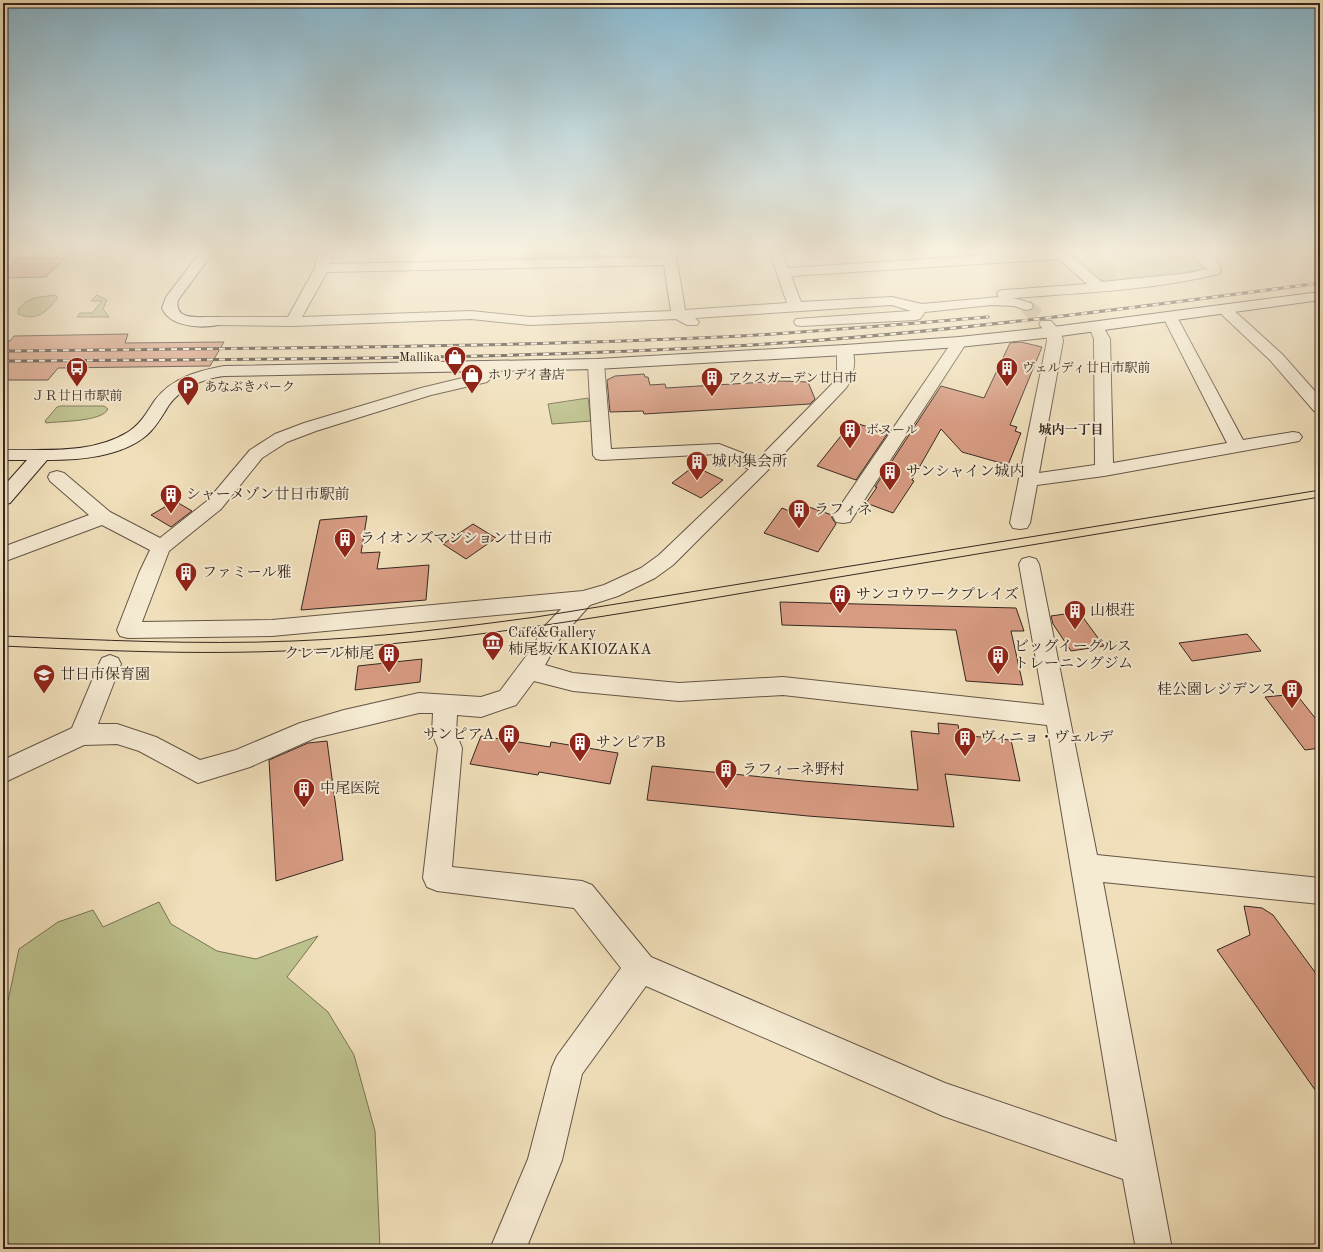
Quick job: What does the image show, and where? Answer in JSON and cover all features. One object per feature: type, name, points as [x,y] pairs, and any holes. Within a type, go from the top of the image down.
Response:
[{"type":"street","points":[[169,308],[170,312],[176,317],[186,320],[292,322],[461,316],[523,321],[679,315],[775,308]]},
{"type":"street","points":[[292,322],[300,308]]},
{"type":"street","points":[[678,308],[679,315]]},
{"type":"street","points":[[847,308],[853,319]]},
{"type":"street","points":[[784,322],[915,316],[921,308]]},
{"type":"street","points":[[3,455],[85,453],[106,449],[124,441],[146,427],[164,399],[174,390],[188,381],[215,372],[596,364],[845,350],[959,342],[1049,328],[1096,326],[1228,308]]},
{"type":"street","points":[[1224,309],[1276,357],[1320,407]]},
{"type":"street","points":[[679,315],[692,322],[693,327],[769,323]]},
{"type":"street","points":[[1170,317],[1238,447]]},
{"type":"street","points":[[1096,326],[1102,339],[1104,470]]},
{"type":"street","points":[[1020,523],[1027,480],[1055,341],[1049,328]]},
{"type":"street","points":[[843,517],[959,342]]},
{"type":"street","points":[[494,366],[481,379],[427,391],[310,427],[281,438],[256,454],[214,505],[161,547],[149,573],[128,630],[272,628],[583,599],[611,591],[648,573],[666,560],[840,385],[845,373],[845,350]]},
{"type":"street","points":[[596,364],[602,455],[718,449],[761,466]]},
{"type":"street","points":[[1027,480],[1104,470],[1293,437]]},
{"type":"street","points":[[3,499],[43,454]]},
{"type":"street","points":[[57,477],[66,483],[103,517],[161,547]]},
{"type":"street","points":[[3,555],[103,517]]},
{"type":"street","points":[[1029,564],[1086,867],[1138,1167],[1154,1249]]},
{"type":"street","points":[[3,772],[81,734],[117,734],[147,744],[198,772],[241,759],[309,730],[344,720],[419,703],[481,707],[508,698],[544,649],[550,635],[583,599]]},
{"type":"street","points":[[81,734],[110,664]]},
{"type":"street","points":[[528,670],[574,682],[679,692],[742,687],[783,686],[1057,716]]},
{"type":"street","points":[[445,704],[444,733],[450,748],[437,878],[582,895],[640,968],[944,1098],[1138,1167]]},
{"type":"street","points":[[1086,867],[1320,891]]},
{"type":"street","points":[[508,1249],[545,1160],[568,1067],[640,968]]},
{"type":"green space","points":[[19,308],[49,308],[45,312],[31,317],[18,314]]},
{"type":"green space","points":[[96,308],[103,308],[109,317],[77,317],[80,313],[92,313]]},
{"type":"green space","points":[[588,398],[591,421],[552,424],[548,404]]},
{"type":"green space","points":[[104,406],[108,409],[104,413],[89,419],[46,423],[45,421],[57,407]]},
{"type":"green space","points":[[159,902],[171,924],[217,951],[256,959],[318,936],[287,977],[328,1012],[354,1055],[375,1131],[380,1249],[16,1249],[3,1238],[3,1005],[8,1001],[19,949],[58,922],[93,910],[103,927]]},
{"type":"building","points":[[128,334],[125,343],[224,342],[210,366],[58,368],[48,380],[3,380],[3,341],[10,341],[14,336]]},
{"type":"building","points":[[1021,342],[1042,347],[1010,425],[1017,427],[1015,431],[1021,433],[1008,465],[962,452],[941,429],[912,480],[914,481],[893,513],[866,503],[941,386],[984,398],[1010,343]]},
{"type":"building","name":"アクスガーデン廿日市","points":[[644,374],[645,377],[648,377],[650,385],[665,384],[666,388],[782,381],[808,382],[815,399],[810,404],[644,414],[643,411],[610,412],[607,380],[615,376]]},
{"type":"building","name":"ボヌール","points":[[852,422],[888,433],[856,480],[817,466]]},
{"type":"building","name":"城内集会所","points":[[694,466],[723,480],[701,498],[672,483]]},
{"type":"building","name":"シャーメゾン廿日市駅前","points":[[175,501],[192,511],[171,527],[151,515]]},
{"type":"building","name":"ラフィネ","points":[[793,505],[804,509],[806,506],[832,515],[832,518],[836,524],[818,552],[764,533],[782,508],[789,511]]},
{"type":"building","name":"ライオンズマンション廿日市","points":[[367,516],[361,553],[380,552],[377,569],[429,565],[426,600],[301,610],[320,520]]},
{"type":"building","points":[[473,524],[496,538],[466,559],[443,544]]},
{"type":"building","points":[[780,602],[1016,608],[1024,631],[1011,631],[1023,685],[966,681],[956,630],[782,625]]},
{"type":"building","name":"山根荘","points":[[1079,612],[1104,646],[1071,651],[1053,624],[1051,616]]},
{"type":"building","points":[[1247,634],[1261,651],[1192,661],[1179,643]]},
{"type":"building","name":"クレール柿尾","points":[[422,659],[420,682],[355,690],[358,666]]},
{"type":"building","name":"桂公園レジデンス","points":[[1296,694],[1320,724],[1320,748],[1305,750],[1265,697]]},
{"type":"building","points":[[938,723],[958,725],[960,735],[1011,740],[1020,781],[945,774],[954,827],[808,816],[647,800],[652,766],[803,781],[918,790],[911,731],[939,734]]},
{"type":"building","points":[[481,736],[550,747],[551,742],[618,753],[610,784],[539,772],[538,775],[470,764]]},
{"type":"building","name":"中尾医院","points":[[327,741],[343,860],[276,881],[269,760],[308,743]]},
{"type":"building","points":[[1244,906],[1262,908],[1273,915],[1320,979],[1320,1097],[1217,950],[1250,935]]},
{"type":"tunnel","points":[[1029,308],[1046,324]]},
{"type":"tram line","points":[[3,636],[148,642],[257,642],[354,638],[445,629],[536,617],[1320,490]]},
{"type":"tram line","points":[[3,646],[123,651],[243,652],[323,649],[436,639],[605,616],[1320,497]]},
{"type":"railway","points":[[3,361],[277,359],[642,351],[880,335],[1121,308]]},
{"type":"railway","points":[[3,351],[372,347],[649,340],[772,334],[988,317]]},
{"type":"place","name":"Mallika","points":[[455,376]]},
{"type":"place","name":"ＪＲ廿日市駅前","points":[[77,388]]},
{"type":"place","name":"ヴェルディ廿日市駅前","points":[[1007,388]]},
{"type":"place","name":"ホリデイ書店","points":[[472,394]]},
{"type":"place","name":"アクスガーデン廿日市","points":[[712,398]]},
{"type":"place","name":"あなぶきパーク","points":[[188,406]]},
{"type":"place","name":"ボヌール","points":[[850,450]]},
{"type":"place","name":"城内集会所","points":[[697,482]]},
{"type":"place","name":"サンシャイン城内","points":[[890,492]]},
{"type":"place","name":"シャーメゾン廿日市駅前","points":[[171,514]]},
{"type":"place","name":"ラフィネ","points":[[799,530]]},
{"type":"place","name":"ライオンズマンション廿日市","points":[[345,558]]},
{"type":"place","name":"ファミール雅","points":[[186,592]]},
{"type":"place","name":"サンコウワークプレイズ","points":[[840,614]]},
{"type":"place","name":"山根荘","points":[[1075,630]]},
{"type":"place","name":"Café&Gallery 柿尾坂 KAKIOZAKA","points":[[493,662]]},
{"type":"place","name":"クレール柿尾","points":[[389,674]]},
{"type":"place","name":"ビッグイーグルス トレーニングジム","points":[[998,676]]},
{"type":"place","name":"廿日市保育園","points":[[44,694]]},
{"type":"place","name":"桂公園レジデンス","points":[[1292,710]]},
{"type":"place","name":"サンピアA","points":[[509,754]]},
{"type":"place","name":"ヴィニョ・ヴェルデ","points":[[965,758]]},
{"type":"place","name":"サンピアB","points":[[580,762]]},
{"type":"place","name":"ラフィーネ野村","points":[[726,790]]},
{"type":"place","name":"中尾医院","points":[[304,808]]},
{"type":"district","name":"城内一丁目","points":[[1071,430]]}]
